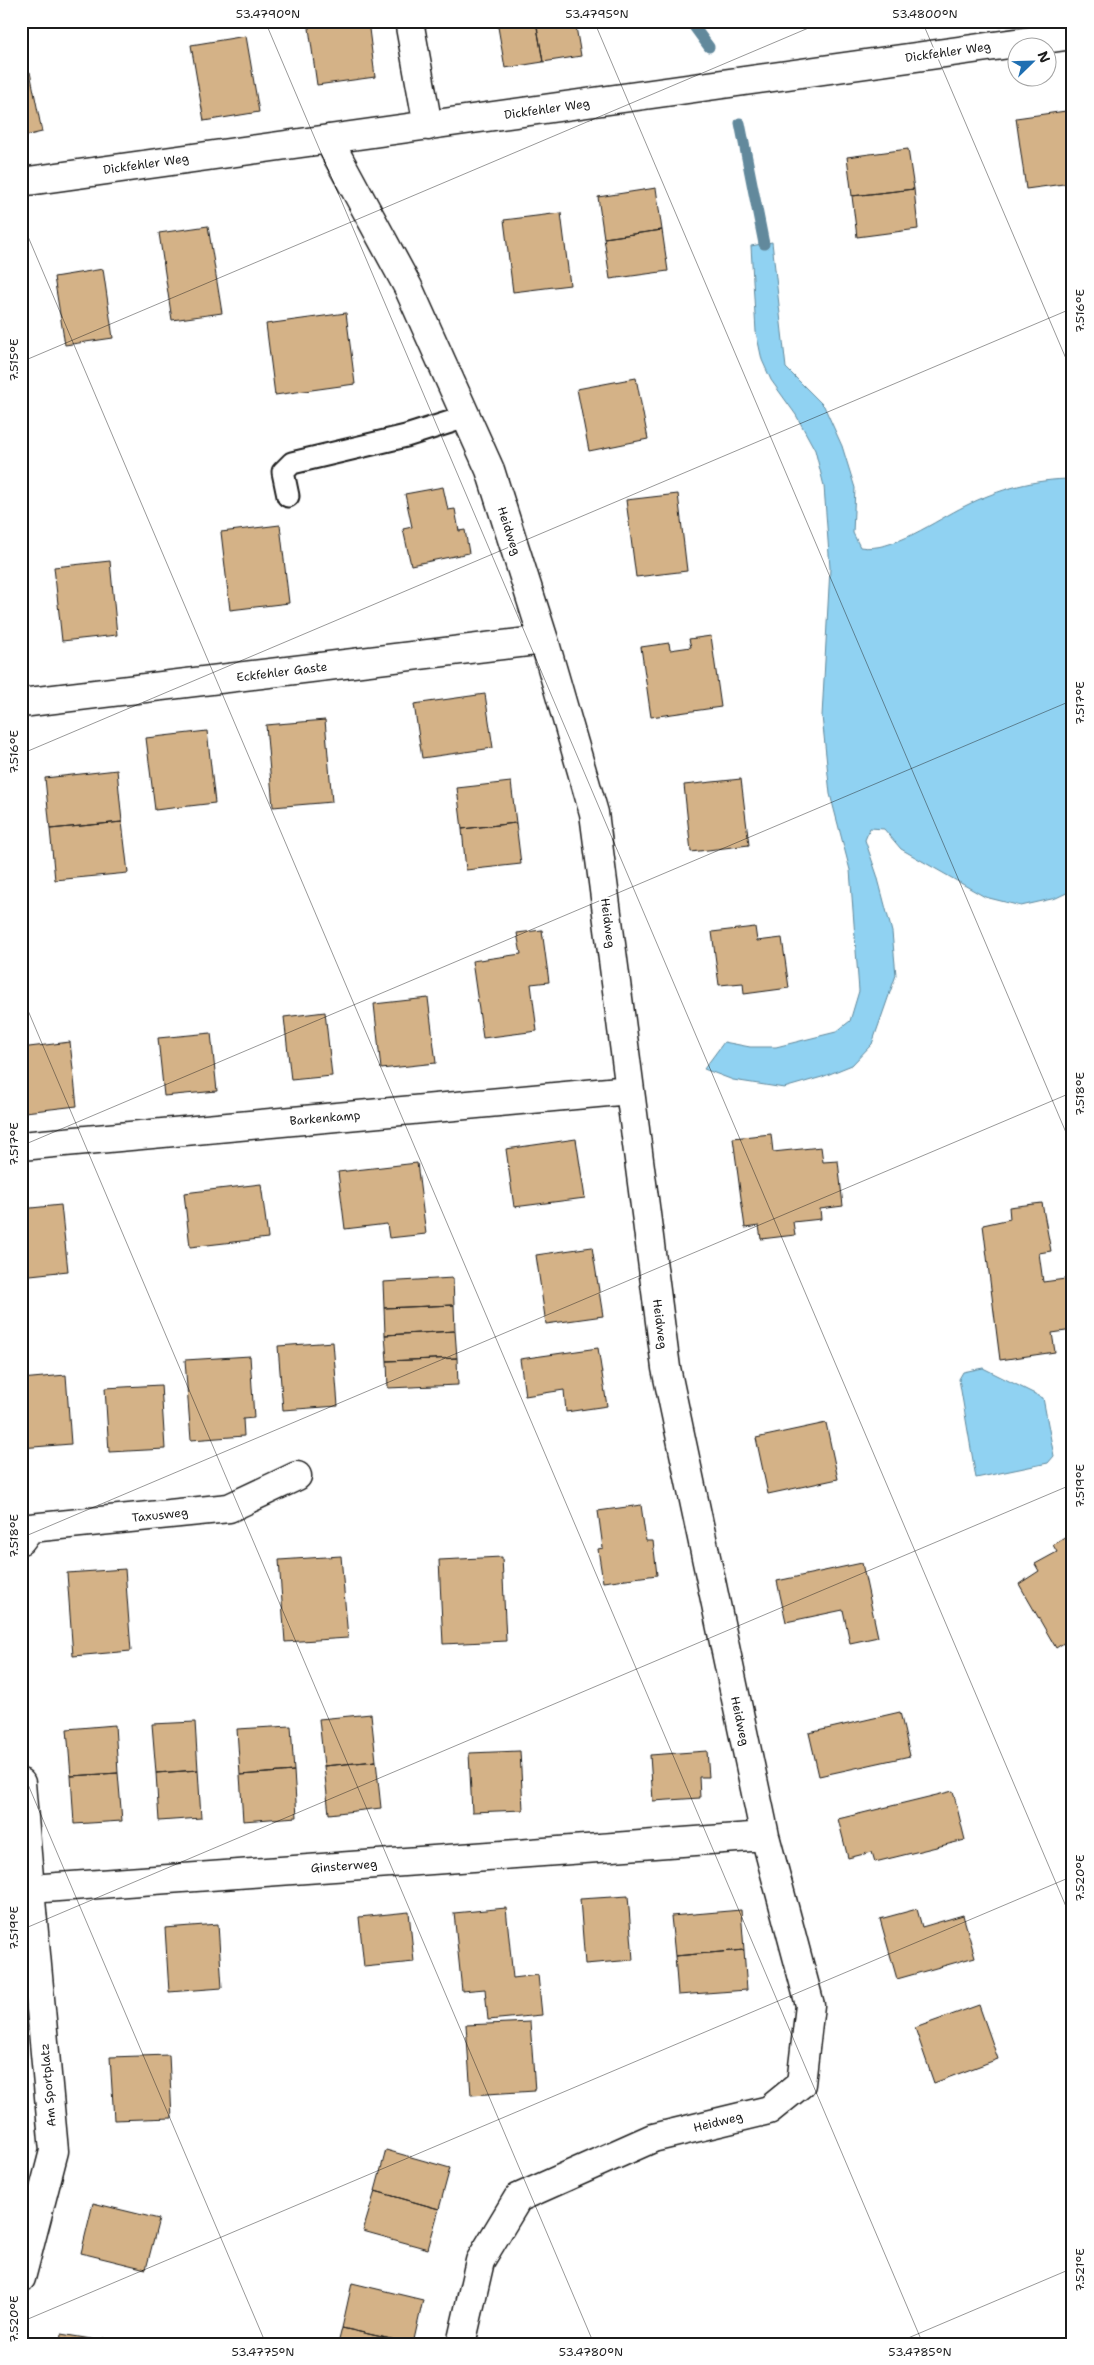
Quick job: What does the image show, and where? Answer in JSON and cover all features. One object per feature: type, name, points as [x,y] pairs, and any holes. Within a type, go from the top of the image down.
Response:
[{"type":"street","points":[[409,21],[428,126]]},
{"type":"street","name":"Dickfehler Weg","points":[[21,182],[428,126],[1021,31],[1073,35]]},
{"type":"street","name":"Heidweg","points":[[328,139],[408,287],[490,470],[544,640],[594,813],[666,1368],[765,1836],[810,2005],[801,2084],[769,2110],[653,2138],[518,2198],[480,2261],[461,2344]]},
{"type":"street","name":"Eckfehler Gaste","points":[[21,704],[544,640]]},
{"type":"street","name":"Barkenkamp","points":[[21,1146],[630,1090]]},
{"type":"street","name":"Taxusweg","points":[[21,1540],[30,1528],[229,1508],[297,1476]]},
{"type":"street","points":[[21,1782],[30,1889]]},
{"type":"street","name":"Ginsterweg","points":[[30,1889],[765,1836]]},
{"type":"street","name":"Am Sportplatz","points":[[21,2278],[54,2151],[30,1889]]},
{"type":"lane","points":[[288,496],[282,472],[292,463],[406,436],[466,417]]},
{"type":"shaded area","points":[[21,2081],[27,2169],[21,2193]]},
{"type":"water","points":[[772,242],[786,368],[824,406],[842,446],[855,488],[853,533],[860,547],[873,548],[900,540],[965,506],[1004,490],[1031,483],[1073,479],[1073,890],[1056,898],[1021,906],[985,897],[901,849],[884,829],[870,828],[865,840],[877,875],[892,932],[896,975],[872,1044],[852,1065],[822,1077],[784,1088],[733,1080],[704,1069],[724,1042],[750,1047],[776,1047],[836,1032],[850,1021],[859,991],[850,870],[830,794],[822,716],[830,568],[824,486],[815,450],[796,415],[771,380],[762,360],[756,332],[751,246]]},
{"type":"water","points":[[983,1368],[1043,1398],[1054,1456],[1048,1463],[976,1478],[959,1379],[963,1372]]},
{"type":"building","points":[[308,21],[368,21],[375,77],[317,85]]},
{"type":"building","points":[[497,21],[536,21],[543,62],[505,68]]},
{"type":"building","points":[[536,21],[575,21],[581,56],[543,62]]},
{"type":"building","points":[[246,36],[259,112],[204,121],[191,45]]},
{"type":"building","points":[[30,72],[42,132],[21,137],[21,73]]},
{"type":"building","points":[[1073,110],[1073,194],[1071,183],[1026,189],[1016,118]]},
{"type":"building","points":[[908,149],[914,189],[852,196],[847,157]]},
{"type":"building","points":[[656,188],[662,230],[604,238],[598,197]]},
{"type":"building","points":[[914,189],[918,229],[857,237],[852,196]]},
{"type":"building","points":[[561,213],[570,285],[513,292],[504,220]]},
{"type":"building","points":[[208,226],[222,313],[172,320],[159,233]]},
{"type":"building","points":[[662,230],[668,271],[610,279],[604,238]]},
{"type":"building","points":[[103,269],[113,338],[65,345],[54,277]]},
{"type":"building","points":[[346,313],[355,384],[275,395],[266,324]]},
{"type":"building","points":[[636,378],[648,439],[589,451],[577,389]]},
{"type":"building","points":[[443,487],[448,510],[455,509],[459,531],[465,530],[469,553],[411,565],[403,529],[412,527],[405,494]]},
{"type":"building","points":[[678,494],[687,571],[636,577],[626,500]]},
{"type":"building","points":[[280,525],[289,603],[230,610],[221,532]]},
{"type":"building","points":[[110,561],[117,635],[62,641],[54,567]]},
{"type":"building","points":[[711,636],[721,707],[651,717],[641,647],[669,643],[670,650],[691,647],[689,639]]},
{"type":"building","points":[[485,694],[493,748],[422,758],[414,704]]},
{"type":"building","points":[[325,720],[332,802],[273,807],[266,725]]},
{"type":"building","points":[[207,731],[215,803],[155,810],[146,738]]},
{"type":"building","points":[[117,770],[122,822],[50,829],[45,778]]},
{"type":"building","points":[[741,779],[749,845],[691,852],[684,785]]},
{"type":"building","points":[[511,782],[516,823],[462,829],[457,788]]},
{"type":"building","points":[[122,822],[128,873],[55,880],[50,829]]},
{"type":"building","points":[[516,823],[521,864],[466,870],[462,829]]},
{"type":"building","points":[[755,927],[757,941],[782,938],[789,988],[744,994],[743,983],[719,985],[712,932]]},
{"type":"building","points":[[542,930],[549,982],[531,984],[537,1031],[483,1038],[472,961],[521,954],[517,933]]},
{"type":"building","points":[[428,998],[436,1063],[381,1069],[374,1004]]},
{"type":"building","points":[[325,1012],[332,1076],[291,1080],[284,1017]]},
{"type":"building","points":[[211,1033],[217,1091],[164,1096],[158,1038]]},
{"type":"building","points":[[70,1042],[77,1106],[25,1112],[21,1083],[21,1048]]},
{"type":"building","points":[[771,1134],[773,1152],[821,1147],[823,1162],[838,1161],[843,1206],[820,1209],[821,1219],[793,1222],[795,1235],[761,1239],[759,1226],[745,1228],[733,1138]]},
{"type":"building","points":[[576,1139],[585,1198],[514,1207],[506,1149]]},
{"type":"building","points":[[417,1163],[426,1234],[389,1238],[387,1224],[345,1229],[338,1172]]},
{"type":"building","points":[[261,1184],[268,1238],[190,1247],[184,1193]]},
{"type":"building","points":[[1042,1203],[1051,1251],[1039,1253],[1043,1282],[1073,1278],[1073,1330],[1052,1333],[1055,1352],[1000,1360],[983,1225],[1010,1219],[1009,1207]]},
{"type":"building","points":[[61,1205],[68,1271],[21,1276],[21,1209]]},
{"type":"building","points":[[592,1247],[603,1316],[546,1324],[536,1255]]},
{"type":"building","points":[[453,1278],[454,1305],[384,1308],[383,1282]]},
{"type":"building","points":[[454,1305],[455,1331],[385,1335],[384,1308]]},
{"type":"building","points":[[455,1331],[457,1358],[387,1361],[385,1335]]},
{"type":"building","points":[[333,1342],[338,1406],[283,1410],[278,1346]]},
{"type":"building","points":[[598,1348],[607,1406],[566,1412],[564,1390],[525,1396],[520,1359]]},
{"type":"building","points":[[250,1356],[254,1418],[243,1419],[244,1436],[191,1440],[185,1360]]},
{"type":"building","points":[[457,1358],[458,1385],[388,1388],[387,1361]]},
{"type":"building","points":[[66,1375],[71,1444],[21,1448],[21,1379]]},
{"type":"building","points":[[161,1385],[165,1449],[109,1452],[105,1388]]},
{"type":"building","points":[[826,1423],[838,1479],[768,1494],[756,1438]]},
{"type":"building","points":[[641,1505],[646,1541],[653,1541],[657,1575],[603,1582],[598,1549],[603,1548],[598,1511]]},
{"type":"building","points":[[1073,1533],[1073,1637],[1056,1648],[1019,1584],[1039,1571],[1035,1564],[1057,1552],[1053,1545]]},
{"type":"building","points":[[341,1556],[348,1638],[285,1642],[279,1560]]},
{"type":"building","points":[[502,1557],[506,1641],[443,1644],[439,1560]]},
{"type":"building","points":[[862,1563],[878,1637],[850,1643],[843,1610],[786,1622],[777,1581]]},
{"type":"building","points":[[125,1569],[131,1651],[73,1656],[67,1573]]},
{"type":"building","points":[[900,1712],[910,1756],[819,1776],[809,1733]]},
{"type":"building","points":[[371,1714],[376,1761],[324,1766],[319,1719]]},
{"type":"building","points":[[195,1722],[198,1770],[156,1773],[152,1724]]},
{"type":"building","points":[[115,1725],[118,1773],[71,1776],[67,1729]]},
{"type":"building","points":[[291,1726],[294,1771],[240,1775],[237,1729]]},
{"type":"building","points":[[520,1751],[523,1810],[472,1812],[469,1753]]},
{"type":"building","points":[[707,1751],[709,1777],[699,1777],[700,1798],[653,1801],[650,1755]]},
{"type":"building","points":[[376,1761],[381,1808],[329,1814],[324,1766]]},
{"type":"building","points":[[198,1770],[201,1818],[159,1821],[156,1773]]},
{"type":"building","points":[[294,1771],[297,1817],[243,1821],[240,1775]]},
{"type":"building","points":[[118,1773],[122,1821],[74,1824],[71,1776]]},
{"type":"building","points":[[953,1791],[965,1840],[875,1862],[872,1852],[848,1858],[838,1819]]},
{"type":"building","points":[[628,1896],[633,1960],[585,1964],[580,1899]]},
{"type":"building","points":[[506,1908],[513,1978],[538,1975],[542,2015],[488,2020],[485,1989],[462,1991],[454,1913]]},
{"type":"building","points":[[917,1909],[922,1927],[963,1915],[975,1957],[897,1979],[880,1919]]},
{"type":"building","points":[[741,1910],[744,1950],[675,1956],[671,1916]]},
{"type":"building","points":[[409,1912],[414,1962],[364,1967],[359,1917]]},
{"type":"building","points":[[218,1924],[222,1988],[169,1992],[165,1928]]},
{"type":"building","points":[[744,1950],[747,1990],[678,1995],[675,1956]]},
{"type":"building","points":[[979,2005],[998,2059],[934,2083],[915,2028]]},
{"type":"building","points":[[530,2022],[535,2091],[471,2095],[466,2025]]},
{"type":"building","points":[[169,2055],[172,2118],[114,2120],[110,2057]]},
{"type":"building","points":[[386,2150],[450,2168],[439,2209],[375,2191]]},
{"type":"building","points":[[375,2191],[439,2209],[428,2249],[363,2231]]},
{"type":"building","points":[[93,2203],[159,2219],[146,2269],[81,2253]]},
{"type":"building","points":[[352,2283],[423,2300],[413,2344],[342,2328]]},
{"type":"building","points":[[342,2328],[413,2344],[338,2344]]},
{"type":"building","points":[[61,2334],[103,2341],[103,2338],[133,2344],[60,2344]]},
{"type":"waterway","points":[[690,21],[709,47]]},
{"type":"waterway","points":[[740,123],[764,244]]}]
